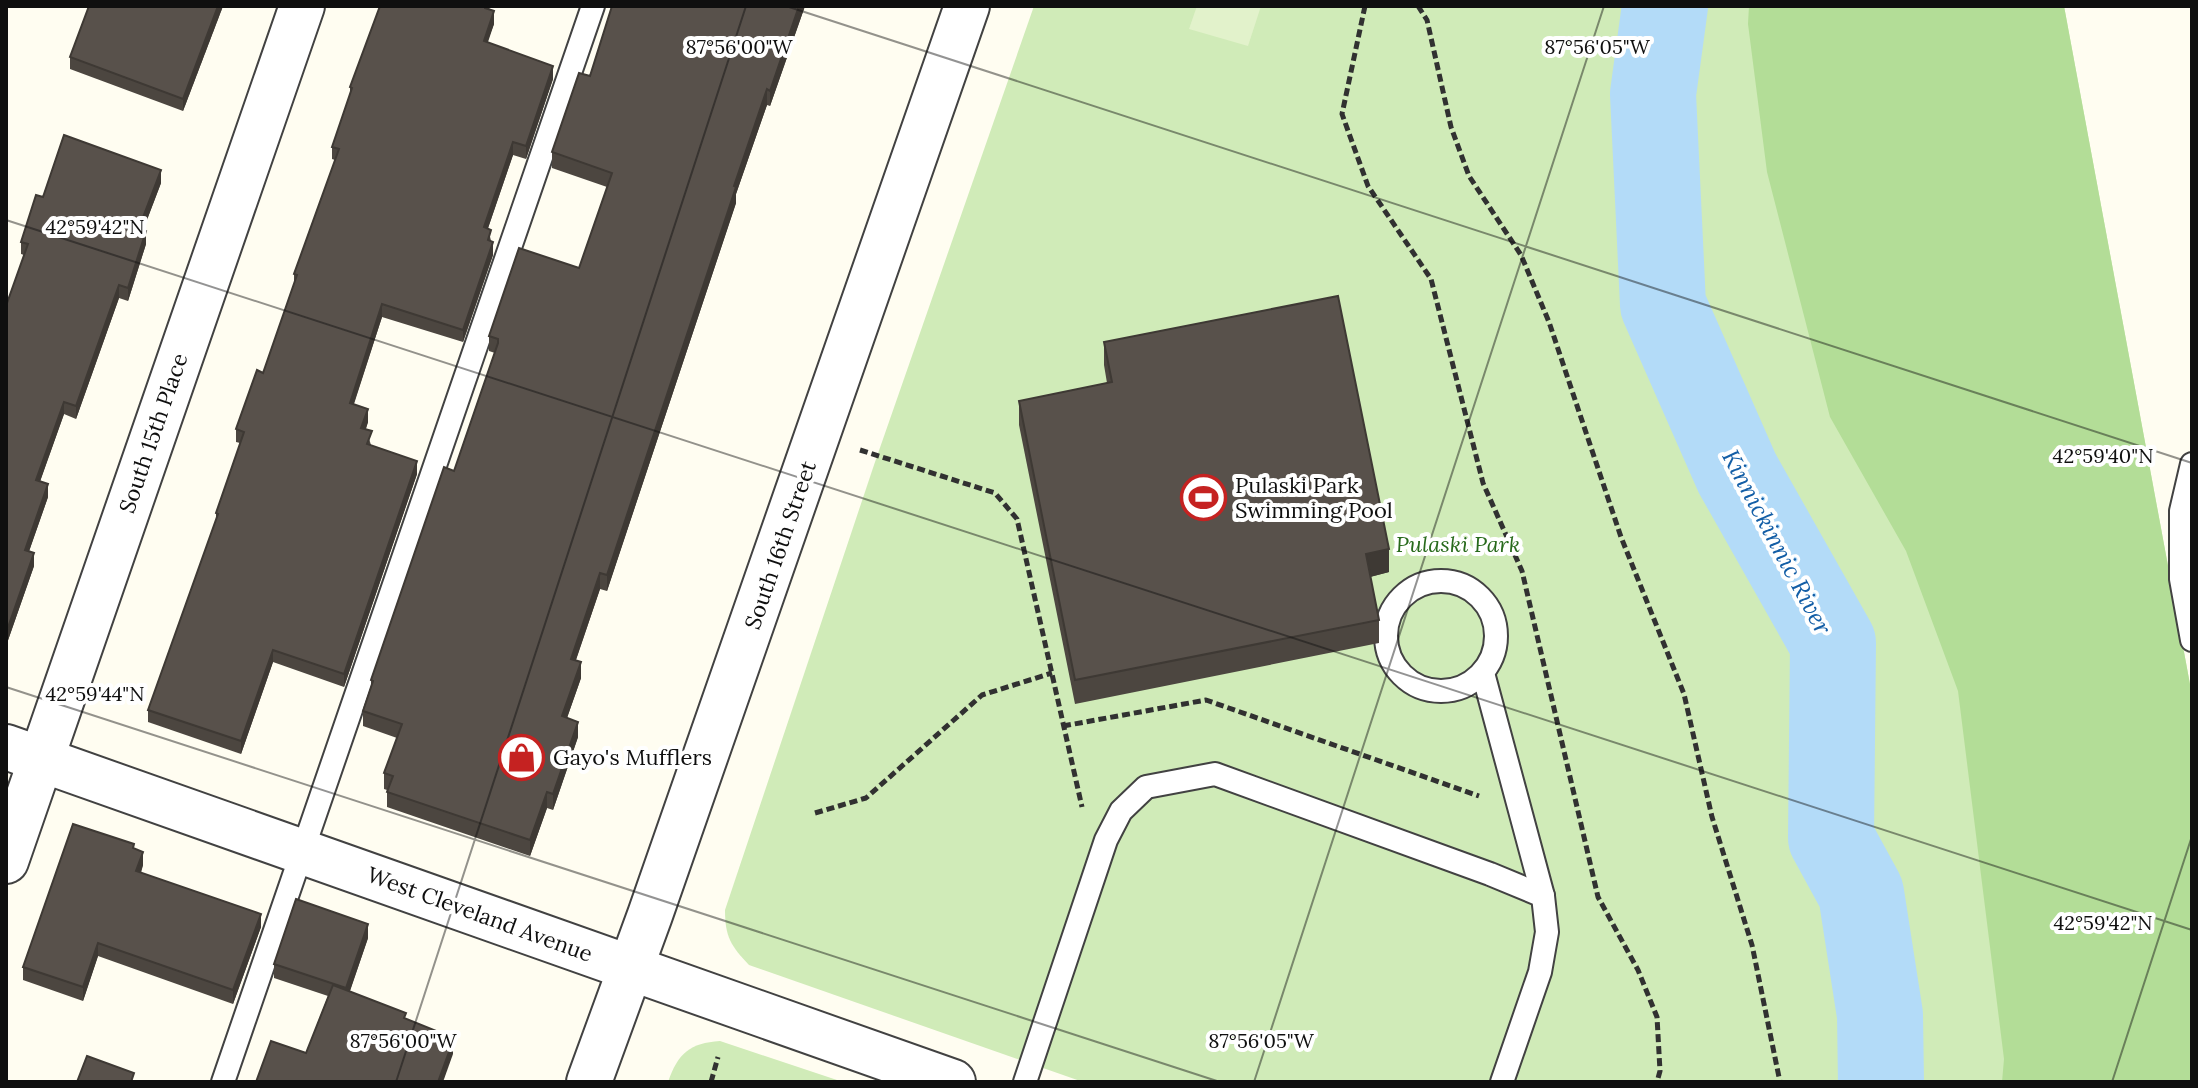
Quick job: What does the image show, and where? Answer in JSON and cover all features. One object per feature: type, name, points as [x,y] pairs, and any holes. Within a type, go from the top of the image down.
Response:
[{"type":"street","name":"South 15th Place","points":[[6,861],[23,753],[302,6]]},
{"type":"street","name":"South 16th Street","points":[[589,1082],[967,6]]},
{"type":"street","name":"West Cleveland Avenue","points":[[23,753],[953,1082]]},
{"type":"lane","points":[[223,1082],[593,6]]},
{"type":"lane","points":[[2192,464],[2181,511],[2181,579],[2192,640]]},
{"type":"lane","points":[[1483,673],[1451,691],[1432,691],[1414,685],[1400,674],[1390,658],[1386,640],[1388,621],[1396,604],[1425,583],[1442,581],[1476,593],[1488,606],[1495,623],[1496,640],[1492,657],[1483,673],[1543,896],[1547,932],[1540,972],[1502,1082]]},
{"type":"lane","points":[[1025,1082],[1106,840],[1121,811],[1146,787],[1215,774],[1543,896]]},
{"type":"path","points":[[1365,6],[1342,114],[1368,186],[1431,279],[1483,483],[1522,571],[1598,897],[1638,970],[1657,1017],[1660,1071],[1657,1082]]},
{"type":"path","points":[[1418,6],[1427,20],[1451,127],[1469,176],[1521,255],[1549,322],[1621,537],[1684,694],[1712,817],[1752,945],[1780,1082]]},
{"type":"path","points":[[817,436],[995,493],[1017,519],[1084,819]]},
{"type":"path","points":[[815,813],[866,798],[982,695],[1052,673]]},
{"type":"path","points":[[1063,726],[1206,700],[1492,800]]},
{"type":"path","points":[[711,1082],[718,1057]]},
{"type":"green space","name":"Pulaski Park","points":[[1034,6],[2064,6],[2192,695],[2192,1082],[1083,1082],[749,965],[730,940],[725,910],[875,462]]},
{"type":"green space","points":[[1197,6],[1261,6],[1248,46],[1189,29]]},
{"type":"green space","points":[[1749,6],[2064,6],[2192,695],[2192,1082],[2002,1082],[2004,1059],[1958,691],[1906,551],[1830,417],[1767,172],[1748,24]]},
{"type":"green space","points":[[720,1041],[843,1082],[668,1082],[686,1051],[701,1044]]},
{"type":"building","points":[[89,6],[218,6],[183,99],[70,57]]},
{"type":"building","points":[[380,6],[485,6],[494,11],[484,41],[553,66],[526,146],[513,142],[484,227],[491,230],[488,240],[493,242],[463,330],[382,304],[350,403],[368,409],[361,428],[372,431],[367,444],[417,461],[344,674],[273,650],[241,741],[148,710],[244,432],[236,429],[257,370],[263,373],[297,275],[294,274],[339,149],[332,147]]},
{"type":"building","points":[[612,6],[799,6],[734,186],[607,575],[600,573],[571,659],[581,662],[562,716],[578,722],[553,794],[547,792],[530,840],[387,792],[393,776],[384,773],[402,724],[363,711],[444,467],[454,471],[498,343],[498,339],[489,336],[519,248],[579,268],[612,173],[552,152],[579,73],[590,76]]},
{"type":"building","points":[[64,135],[161,170],[139,228],[146,231],[128,288],[119,285],[76,406],[64,402],[36,480],[48,484],[25,550],[34,553],[6,633],[6,306],[28,244],[21,242],[36,195],[43,197]]},
{"type":"building","name":"Pulaski Park Swimming Pool","points":[[1338,296],[1389,549],[1366,554],[1379,620],[1075,680],[1019,401],[1112,382],[1104,342]]},
{"type":"building","points":[[73,824],[134,844],[133,848],[143,852],[136,871],[261,914],[233,990],[98,943],[83,987],[23,967]]},
{"type":"building","points":[[296,899],[368,924],[346,988],[274,964]]},
{"type":"building","points":[[333,985],[406,1013],[404,1018],[453,1041],[438,1082],[256,1082],[271,1041],[306,1053]]},
{"type":"building","points":[[87,1056],[134,1073],[131,1082],[77,1082]]},
{"type":"waterway","name":"Kinnickinnic River","points":[[1665,6],[1653,94],[1663,305],[1737,473],[1833,643],[1831,838],[1861,893],[1880,1015],[1881,1082]]},
{"type":"place","name":"Pulaski Park Swimming Pool","points":[[1204,498]]},
{"type":"place","name":"Gayo's Mufflers","points":[[522,757]]}]
